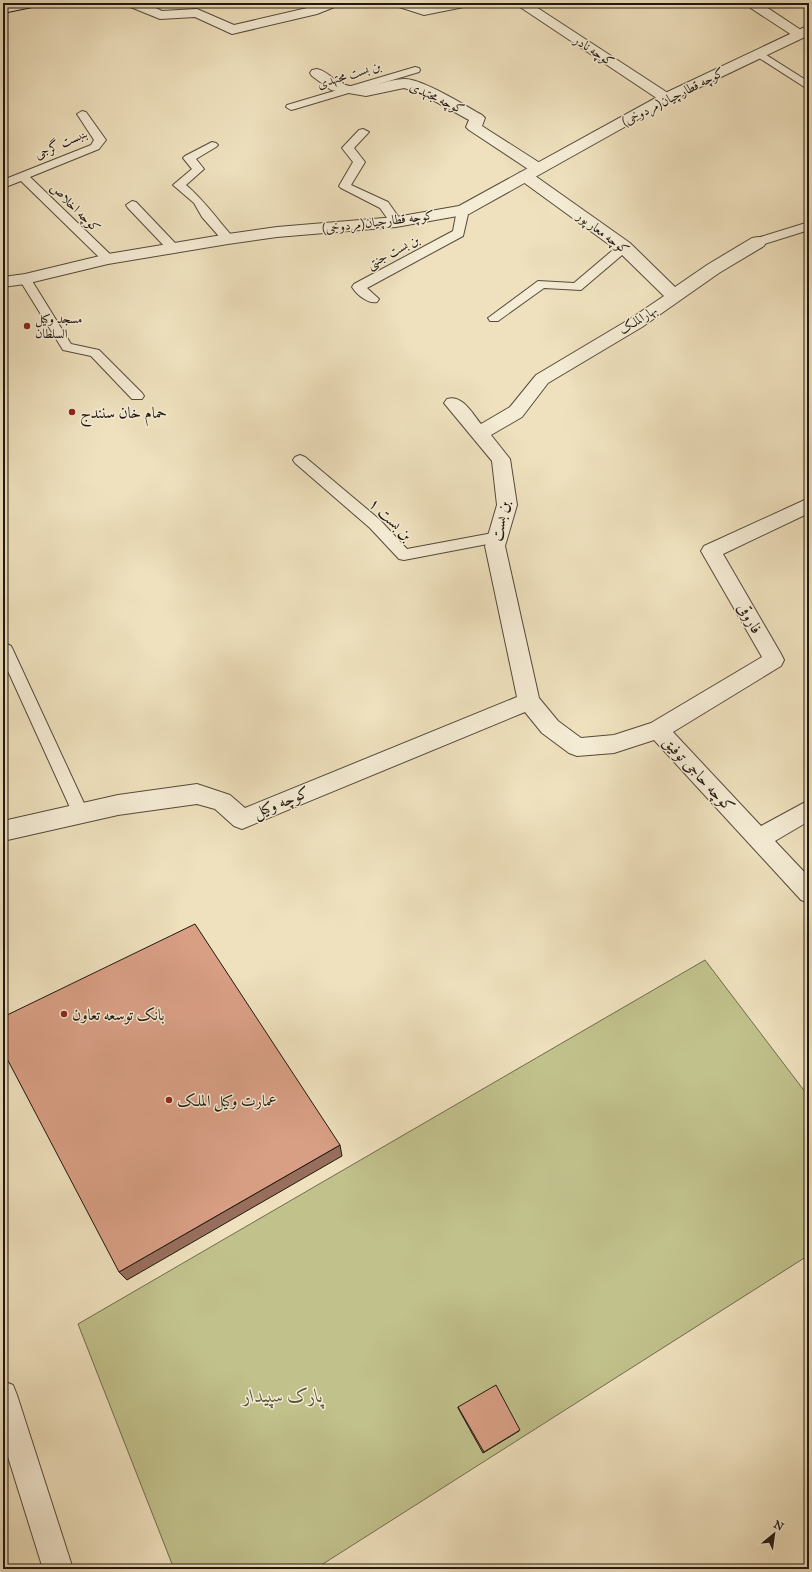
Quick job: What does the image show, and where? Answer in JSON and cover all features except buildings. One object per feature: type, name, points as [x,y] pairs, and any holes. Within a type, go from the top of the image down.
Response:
[{"type":"street","points":[[3,10],[32,3]]},
{"type":"street","points":[[134,3],[160,15],[196,13],[232,30],[312,11],[332,3]]},
{"type":"street","points":[[401,3],[424,11],[464,3]]},
{"type":"street","name":"کوچه نادر","points":[[521,3],[666,98]]},
{"type":"street","points":[[750,3],[804,31]]},
{"type":"street","name":"کوچه قطارچیان(مردوخی)","points":[[3,282],[25,279],[108,259],[228,239],[277,232],[396,222],[463,210],[666,98],[760,54],[804,31]]},
{"type":"street","name":"کوچه مجتهدی","points":[[317,73],[336,86],[366,92],[405,83],[425,90],[477,118],[474,127],[531,172]]},
{"type":"street","name":"کوچه معار پور","points":[[531,172],[624,247],[674,296]]},
{"type":"street","name":"بهارالملک","points":[[479,434],[516,412],[542,378],[636,323],[674,296],[758,242]]},
{"type":"street","name":"بن بست","points":[[453,403],[501,459],[507,505],[495,546],[529,701]]},
{"type":"street","name":"فاروقی","points":[[658,730],[774,660],[711,551],[809,505]]},
{"type":"street","name":"کوچه حاجی توفیق","points":[[529,701],[550,727],[577,747],[614,744],[658,730],[809,893]]},
{"type":"street","name":"کوچه وکیل","points":[[3,831],[118,806],[197,794],[222,802],[242,818],[529,701]]},
{"type":"street","points":[[759,840],[809,810]]},
{"type":"street","points":[[3,1395],[58,1569]]},
{"type":"lane","points":[[760,54],[809,87]]},
{"type":"lane","name":"بن بست مجتهدی","points":[[291,107],[415,70]]},
{"type":"lane","name":"بنبست گرجی","points":[[3,184],[95,147],[100,140],[82,114]]},
{"type":"lane","points":[[363,132],[348,148],[359,162],[345,186],[384,205],[396,222]]},
{"type":"lane","points":[[212,145],[188,158],[198,169],[178,186],[198,201],[206,214],[228,239]]},
{"type":"lane","name":"کوچه اخلاص","points":[[22,176],[108,259]]},
{"type":"lane","points":[[132,205],[173,248]]},
{"type":"lane","name":"بن بست جنتی","points":[[373,299],[358,287],[459,233],[463,210]]},
{"type":"lane","name":"بهارالملک","points":[[758,242],[809,226]]},
{"type":"lane","points":[[494,318],[542,284],[577,286],[624,247]]},
{"type":"lane","points":[[25,279],[67,347],[95,353],[137,396]]},
{"type":"lane","name":"بن بست ۱","points":[[300,460],[375,524],[404,555],[498,537]]},
{"type":"lane","points":[[3,648],[6,650],[81,814]]},
{"type":"green space","name":"پارک سپیدار","points":[[705,960],[809,1097],[809,1255],[315,1569],[174,1569],[78,1324]]},
{"type":"place","name":"مسجد وکیل السلطان","points":[[27,326]]},
{"type":"place","name":"حمام خان سنندج","points":[[72,412]]},
{"type":"place","name":"بانک توسعه تعاون","points":[[64,1014]]},
{"type":"place","name":"عمارت وکیل الملک","points":[[169,1100]]}]
